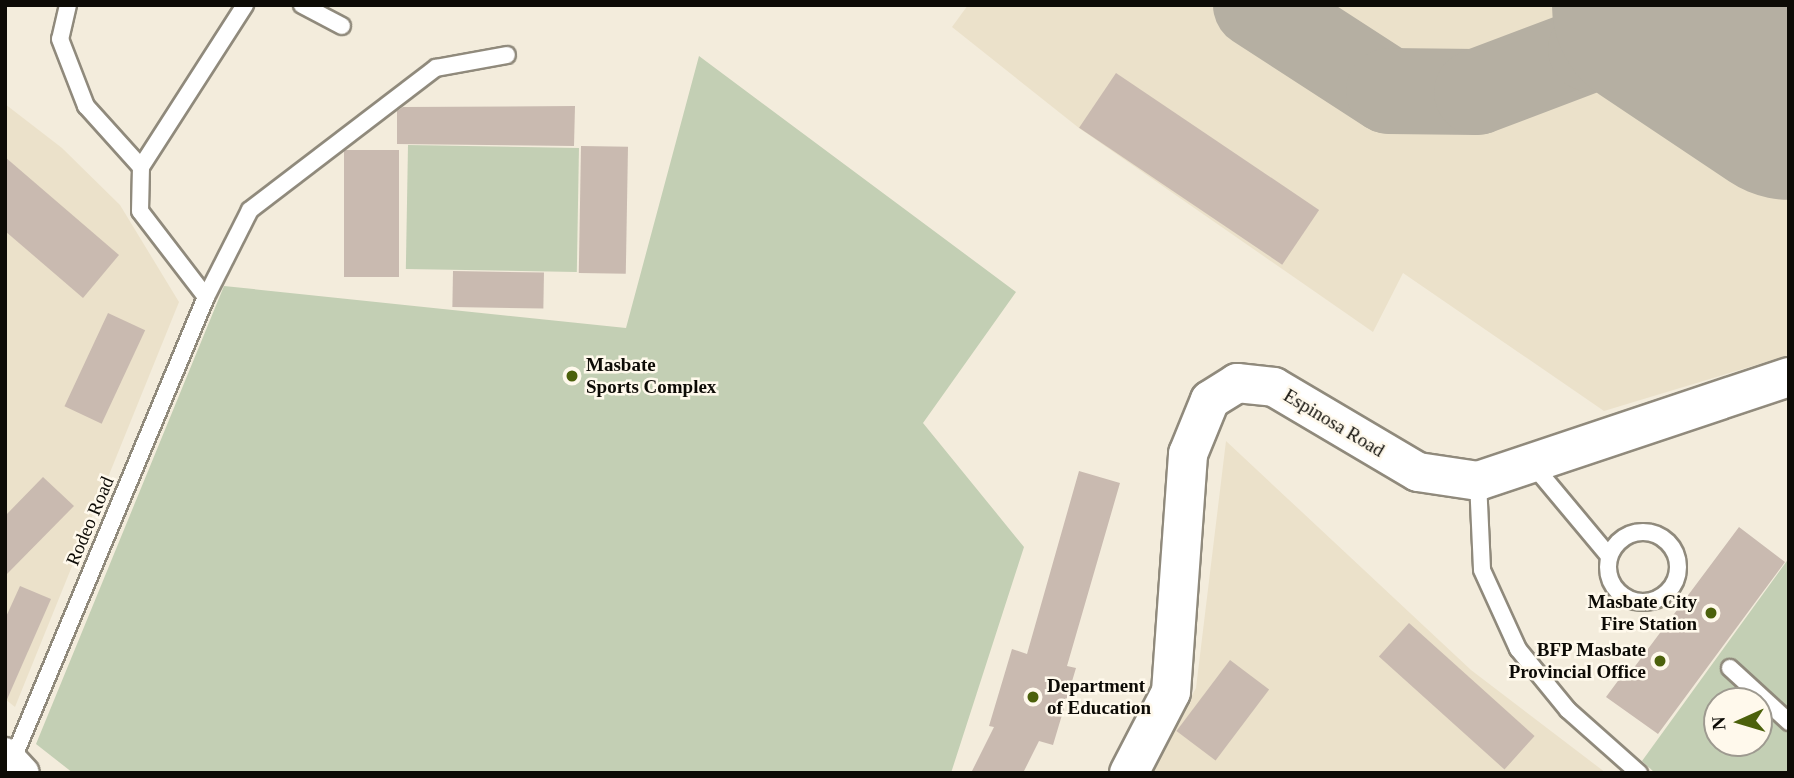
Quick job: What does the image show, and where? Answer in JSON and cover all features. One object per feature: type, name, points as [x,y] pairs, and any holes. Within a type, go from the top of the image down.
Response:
[{"type":"street","name":"Espinosa Road","points":[[1129,773],[1171,692],[1188,454],[1210,400],[1237,383],[1274,387],[1418,472],[1478,481],[1533,465],[1789,377]]},
{"type":"lane","points":[[68,5],[60,39],[86,106],[141,167]]},
{"type":"lane","points":[[206,297],[140,211],[141,167],[245,5]]},
{"type":"lane","points":[[302,5],[342,26]]},
{"type":"lane","name":"Rodeo Road","points":[[13,762],[206,297],[250,210],[436,68],[508,55]]},
{"type":"lane","points":[[1533,465],[1609,556],[1610,581],[1625,597],[1647,602],[1674,583],[1675,551],[1654,533],[1627,535],[1609,556]]},
{"type":"lane","points":[[1478,481],[1482,570],[1518,649],[1568,710],[1639,773]]},
{"type":"lane","points":[[1730,668],[1789,722]]},
{"type":"shaded area","points":[[968,5],[1789,5],[1789,355],[1604,411],[1403,273],[1373,332],[1079,128],[952,27]]},
{"type":"shaded area","points":[[5,104],[62,148],[120,205],[179,302],[15,707],[5,699]]},
{"type":"shaded area","points":[[1226,441],[1471,670],[1606,773],[1149,773],[1196,688]]},
{"type":"green space","name":"Masbate Sports Complex","points":[[699,56],[1016,292],[923,423],[1024,547],[951,773],[73,773],[36,744],[224,286],[626,328]]},
{"type":"green space","points":[[408,145],[579,148],[577,272],[406,269]]},
{"type":"green space","points":[[1789,558],[1789,773],[1655,773],[1642,761]]},
{"type":"building","points":[[1116,73],[1319,210],[1282,265],[1079,128]]},
{"type":"building","points":[[575,106],[574,146],[397,144],[397,111],[403,107]]},
{"type":"building","points":[[581,146],[628,147],[626,274],[579,273]]},
{"type":"building","points":[[344,150],[399,150],[399,277],[344,277]]},
{"type":"building","points":[[5,157],[119,255],[83,298],[5,231]]},
{"type":"building","points":[[453,271],[544,273],[543,309],[452,307]]},
{"type":"building","points":[[108,313],[145,330],[102,424],[64,406]]},
{"type":"building","points":[[1079,471],[1120,483],[1067,666],[1076,668],[1053,745],[1039,741],[1023,773],[971,773],[994,727],[989,726],[1012,649],[1027,654]]},
{"type":"building","points":[[43,477],[74,506],[5,576],[5,516]]},
{"type":"building","name":"Masbate City Fire Station","points":[[1739,527],[1785,562],[1658,734],[1606,697],[1629,666],[1633,669]]},
{"type":"building","points":[[20,586],[51,599],[5,704],[5,619]]},
{"type":"building","points":[[1409,623],[1535,736],[1504,770],[1379,656]]},
{"type":"building","points":[[1230,660],[1269,689],[1216,761],[1176,731]]},
{"type":"taxiway","points":[[1256,5],[1389,91],[1477,92],[1591,49],[1603,34],[1607,5]]},
{"type":"taxiway","points":[[1591,49],[1700,33]]},
{"type":"runway","points":[[1659,5],[1789,92]]},
{"type":"place","name":"Masbate Sports Complex","points":[[572,376]]},
{"type":"place","name":"Masbate City Fire Station","points":[[1711,613]]},
{"type":"place","name":"BFP Masbate Provincial Office","points":[[1660,661]]},
{"type":"place","name":"Department of Education","points":[[1033,697]]}]
